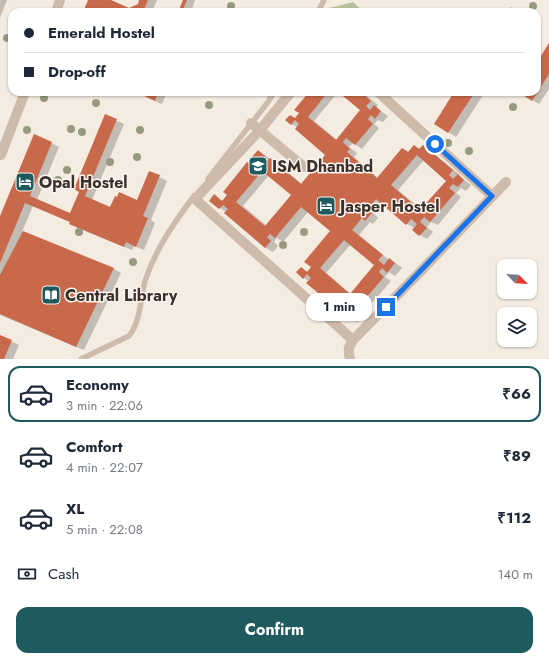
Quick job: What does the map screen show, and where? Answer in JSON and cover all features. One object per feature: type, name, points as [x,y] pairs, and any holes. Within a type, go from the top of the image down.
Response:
[{"type":"street","points":[[1,156],[24,96]]},
{"type":"street","points":[[288,96],[260,130],[195,200],[353,340]]},
{"type":"street","points":[[382,96],[492,196]]},
{"type":"street","points":[[252,123],[304,167]]},
{"type":"street","points":[[350,359],[348,351],[349,345],[353,340],[506,182]]},
{"type":"lane","points":[[81,359],[129,336],[133,331],[138,318],[145,282],[155,256],[175,222],[271,96]]},
{"type":"green space","points":[[353,2],[360,8],[330,8]]},
{"type":"building","points":[[88,0],[111,0],[129,8],[85,8]]},
{"type":"building","points":[[139,0],[148,0],[145,8],[129,8],[138,4]]},
{"type":"building","points":[[183,0],[187,0],[184,8],[180,8]]},
{"type":"building","points":[[549,43],[549,74],[541,87],[541,71],[541,56]]},
{"type":"building","points":[[144,96],[157,96],[155,101]]},
{"type":"building","name":"Jasper Hostel","points":[[306,96],[325,96],[308,117],[336,140],[360,110],[343,96],[365,96],[371,101],[366,106],[370,110],[374,105],[381,111],[375,119],[371,115],[368,119],[373,124],[355,145],[346,138],[343,142],[350,149],[347,152],[377,178],[402,148],[408,152],[414,145],[419,149],[423,145],[453,170],[449,175],[453,179],[458,174],[464,180],[458,187],[453,184],[449,188],[455,193],[430,222],[424,217],[420,222],[427,228],[419,236],[412,230],[417,224],[411,219],[406,225],[376,199],[367,210],[372,213],[365,221],[362,218],[352,230],[383,255],[378,260],[384,265],[389,258],[395,263],[387,273],[382,268],[379,272],[384,277],[358,307],[354,304],[350,309],[355,313],[350,319],[342,313],[347,306],[342,302],[336,308],[306,283],[311,278],[307,274],[303,279],[296,272],[301,267],[307,272],[311,267],[304,262],[330,231],[301,207],[275,238],[270,234],[267,237],[271,241],[265,248],[224,213],[228,209],[223,205],[219,209],[209,201],[214,194],[222,201],[227,195],[223,192],[247,162],[253,167],[257,162],[251,158],[258,150],[265,156],[261,161],[265,164],[270,158],[301,184],[325,155],[295,129],[299,124],[295,120],[291,125],[285,120],[290,115],[295,118],[299,113],[294,110]],"holes":[[[417,155],[446,181],[420,210],[391,185]],[[262,171],[291,195],[265,226],[236,202]],[[344,240],[374,265],[350,294],[320,268]]]},
{"type":"building","points":[[452,96],[472,96],[448,133],[434,124]]},
{"type":"building","points":[[524,96],[535,96],[532,101]]},
{"type":"building","name":"Opal Hostel","points":[[105,114],[117,119],[85,196],[110,207],[115,196],[117,197],[119,192],[137,200],[149,171],[160,175],[143,216],[148,218],[136,247],[126,242],[124,247],[69,224],[70,222],[25,203],[0,263],[0,216],[34,134],[52,142],[30,196],[70,213],[79,192],[74,189]]},
{"type":"building","name":"Central Library","points":[[23,231],[114,268],[76,347],[0,314],[0,275]]},
{"type":"building","points":[[0,335],[12,340],[4,359],[0,359]]},
{"type":"place","name":"ISM Dhanbad","points":[[258,166]]},
{"type":"place","name":"Opal Hostel","points":[[25,182]]},
{"type":"place","name":"Jasper Hostel","points":[[326,206]]},
{"type":"place","name":"Central Library","points":[[51,295]]},
{"type":"route","points":[[386,307],[492,196],[435,144]]}]
